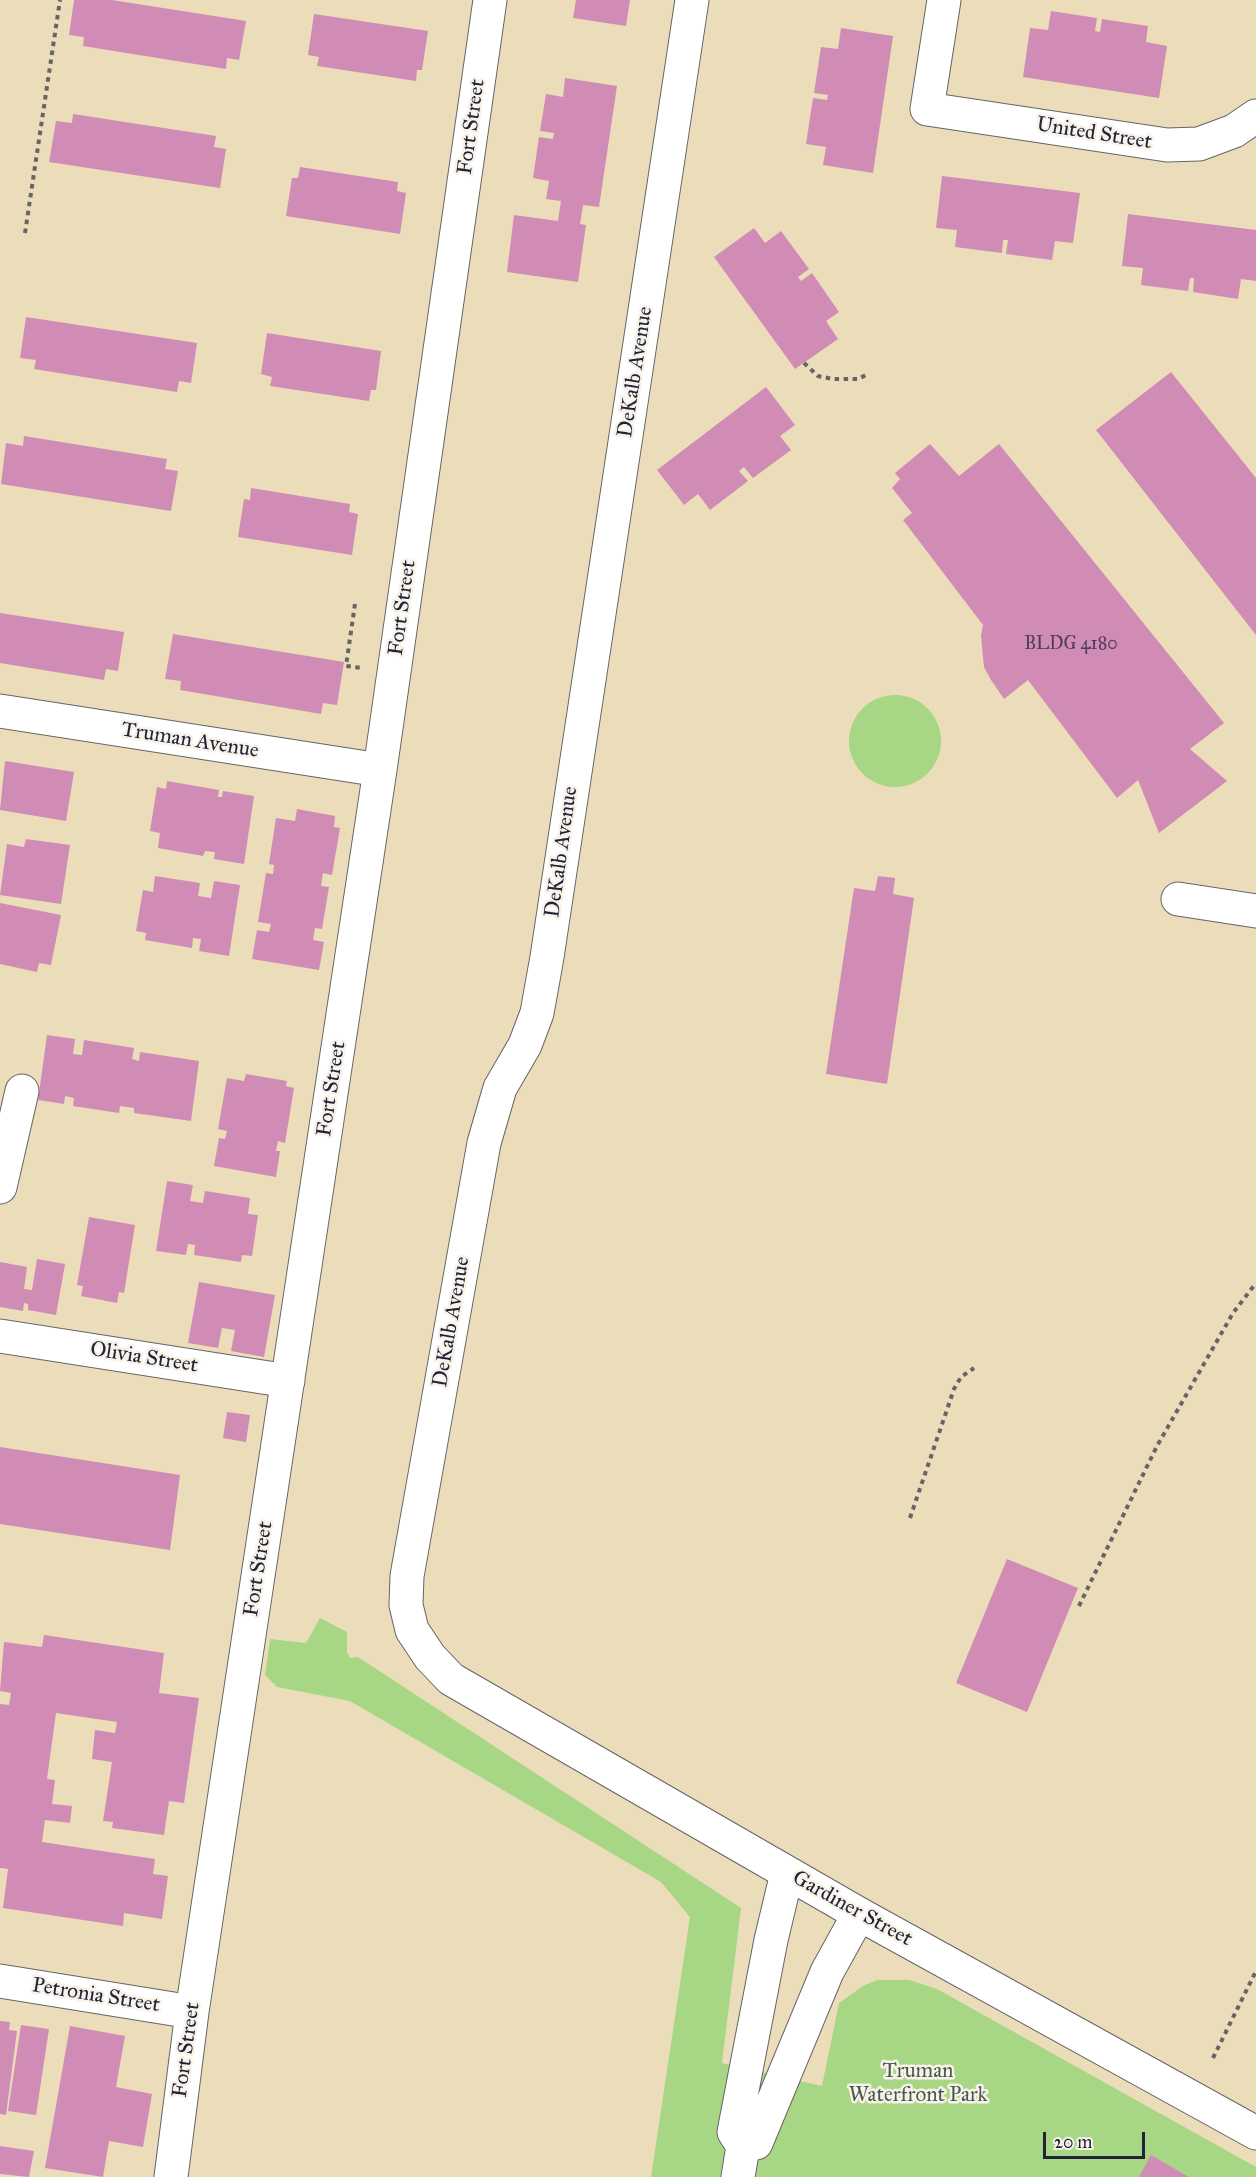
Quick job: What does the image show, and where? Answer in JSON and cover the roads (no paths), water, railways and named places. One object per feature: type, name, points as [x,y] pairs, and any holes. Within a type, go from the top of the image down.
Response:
[{"type":"street","name":"Fort Street","points":[[171,2177],[192,2012],[380,770],[490,0]]},
{"type":"street","name":"DeKalb Avenue","points":[[451,1679],[430,1657],[411,1630],[406,1605],[407,1576],[484,1143],[500,1088],[525,1045],[537,1013],[692,0]]},
{"type":"street","name":"United Street","points":[[944,0],[927,109],[1167,145],[1198,144],[1234,131],[1256,116]]},
{"type":"street","name":"Truman Avenue","points":[[0,711],[380,770]]},
{"type":"street","points":[[1178,899],[1256,911]]},
{"type":"street","points":[[0,1187],[22,1090]]},
{"type":"street","name":"Olivia Street","points":[[0,1336],[288,1381]]},
{"type":"street","name":"Gardiner Street","points":[[451,1679],[859,1914],[1256,2133]]},
{"type":"street","points":[[740,2162],[734,2132],[771,1940],[787,1873]]},
{"type":"street","points":[[740,2162],[756,2143],[827,1972],[859,1914]]},
{"type":"street","name":"Petronia Street","points":[[0,1981],[192,2012]]},
{"type":"park label","name":"Truman Waterfront Park","points":[[918,2084]]}]
